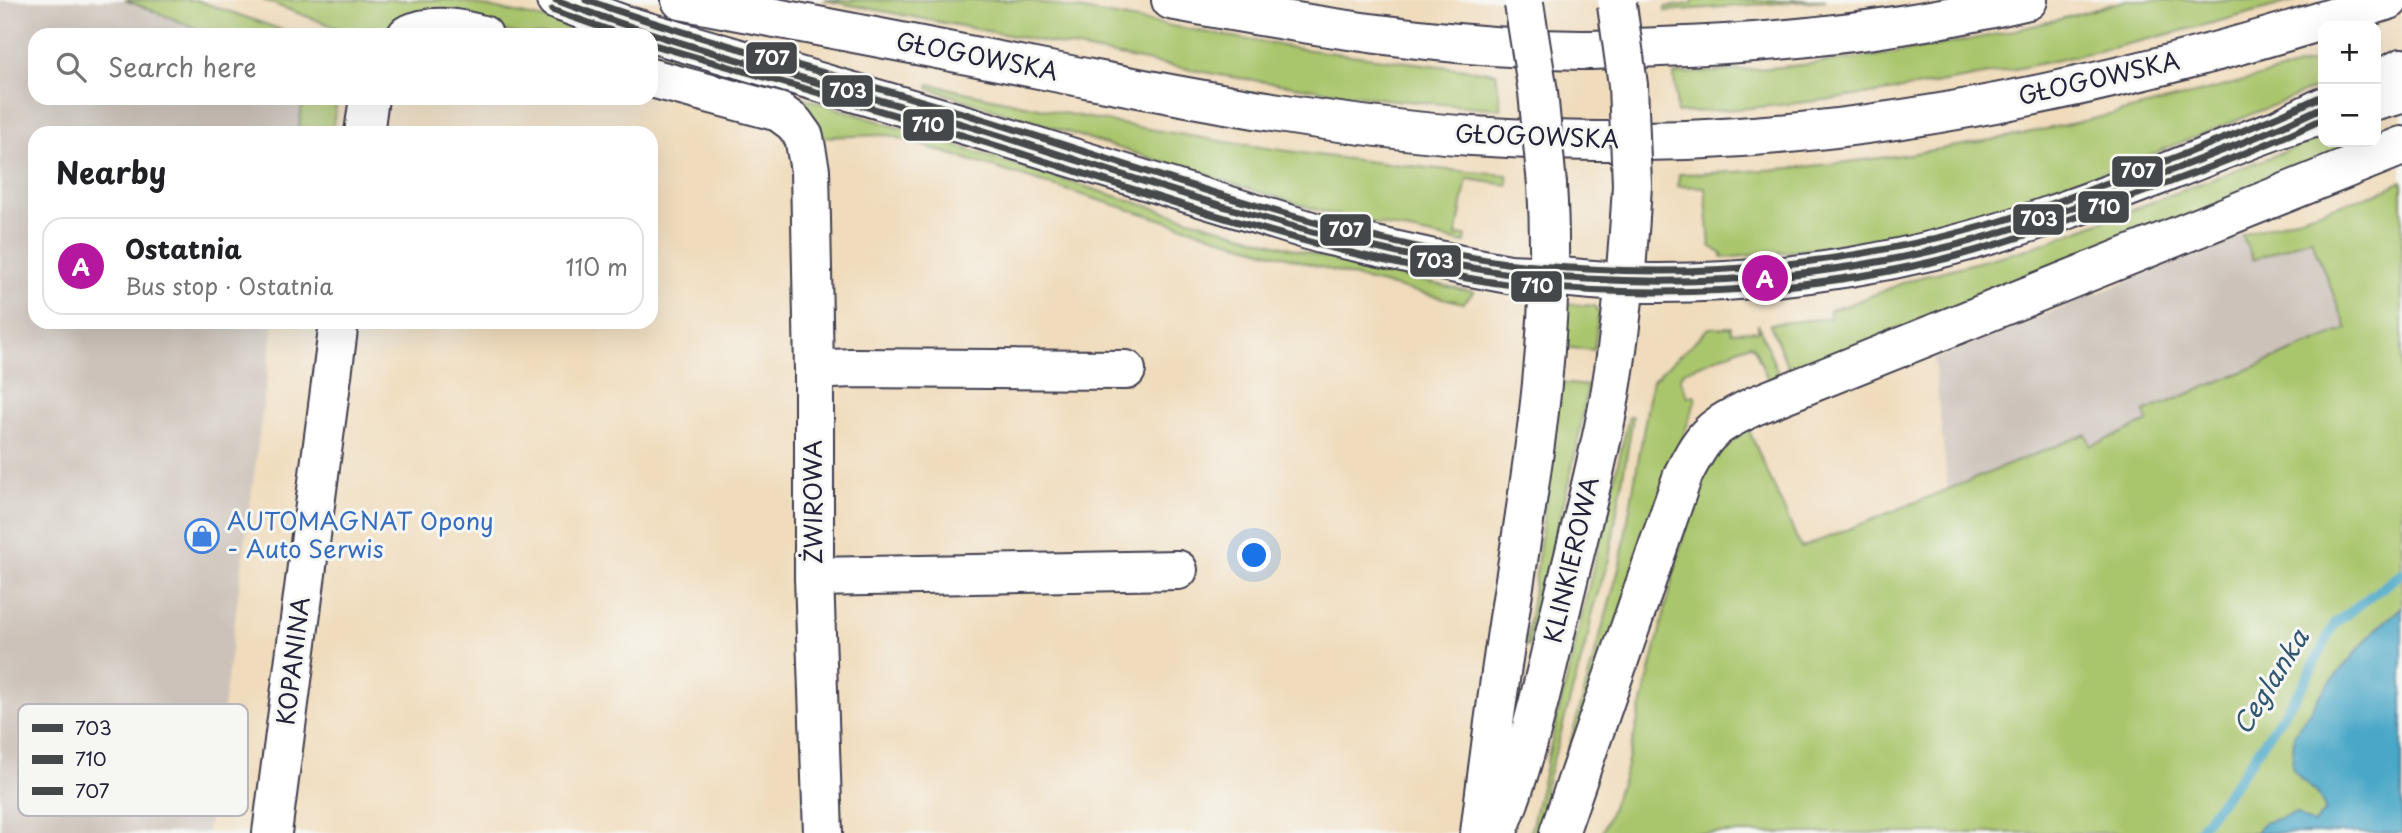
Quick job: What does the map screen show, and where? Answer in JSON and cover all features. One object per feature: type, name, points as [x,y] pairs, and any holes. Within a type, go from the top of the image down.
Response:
[{"type":"street","points":[[556,0],[634,28]]},
{"type":"street","name":"GŁOGOWSKA","points":[[681,0],[1262,110],[1445,134],[1587,140],[1748,136],[1879,122],[1975,106],[2061,89],[2261,40],[2389,0]]},
{"type":"street","points":[[1171,0],[1391,35],[1581,50],[1735,44],[1835,35],[1959,15],[2028,0]]},
{"type":"street","name":"KLINKIEROWA","points":[[1480,833],[1491,732],[1530,483],[1545,351],[1550,276],[1548,185],[1538,92],[1523,2]]},
{"type":"street","name":"KLINKIEROWA","points":[[1497,833],[1513,795],[1528,744],[1608,407],[1624,283],[1632,185],[1628,85],[1617,3]]},
{"type":"street","points":[[429,28],[454,28]]},
{"type":"street","points":[[658,35],[969,126],[1290,225],[1362,244],[1509,274],[1624,283],[1686,283],[1801,275],[1878,262],[1962,243],[2065,210],[2282,127],[2318,109]]},
{"type":"street","points":[[2381,78],[2402,68]]},
{"type":"street","name":"ŻWIROWA","points":[[658,80],[779,112],[794,123],[804,137],[810,170],[814,577],[823,833]]},
{"type":"street","points":[[2381,100],[2402,94]]},
{"type":"street","points":[[365,126],[368,105]]},
{"type":"street","points":[[2282,127],[2318,117]]},
{"type":"street","points":[[1559,833],[1683,475],[1698,445],[1715,426],[1754,406],[2402,146]]},
{"type":"street","name":"KOPANINA","points":[[272,833],[338,329]]},
{"type":"street","points":[[814,370],[1126,370]]},
{"type":"street","points":[[814,577],[1178,570]]},
{"type":"shaded area","points":[[0,0],[125,0],[196,28],[28,28],[28,105],[302,105],[299,126],[28,126],[28,329],[273,329],[224,704],[18,704],[18,816],[209,816],[207,833],[0,833]]},
{"type":"shaded area","points":[[2242,235],[2253,260],[2311,238],[2347,329],[2144,412],[2149,422],[2091,447],[2085,434],[1948,491],[1934,359]]},
{"type":"green space","points":[[125,0],[196,0],[277,28],[196,28]]},
{"type":"green space","points":[[263,0],[455,0],[579,28],[494,28],[458,19],[410,18],[388,28],[337,28]]},
{"type":"green space","points":[[824,0],[1027,0],[1294,48],[1496,73],[1501,109],[1383,99],[1225,76]]},
{"type":"green space","points":[[1693,0],[1826,0],[1665,11],[1665,7],[1692,4]]},
{"type":"green space","points":[[2126,0],[2297,0],[2144,40],[1990,74],[1835,99],[1677,113],[1674,74],[1789,66],[1903,52],[2015,30]]},
{"type":"green space","points":[[658,52],[1205,223],[1365,268],[1474,292],[1463,303],[1362,279],[889,135],[817,137],[658,70]]},
{"type":"green space","points":[[2318,60],[2318,87],[2172,147],[2017,203],[1865,242],[1722,258],[1722,254],[1710,246],[1705,187],[1678,186],[1679,174],[1842,163],[2004,138],[2165,102]]},
{"type":"green space","points":[[929,84],[1072,115],[1216,140],[1361,161],[1507,175],[1508,185],[1467,179],[1456,236],[1466,235],[1465,243],[1327,213],[974,103],[928,88]]},
{"type":"green space","points":[[302,105],[336,105],[333,126],[299,126]]},
{"type":"green space","points":[[2318,139],[2318,147],[2363,147],[1793,379],[1770,324],[1830,318],[1829,310],[1910,280],[2031,248]]},
{"type":"green space","points":[[2402,181],[2402,833],[1602,833],[1625,773],[1704,450],[1747,426],[1801,548],[2086,434],[2091,446],[2148,422],[2144,412],[2347,329],[2311,238],[2253,260],[2242,235],[2378,193]]},
{"type":"green space","points":[[1568,304],[1595,306],[1599,312],[1594,350],[1560,347],[1563,307]]},
{"type":"green space","points":[[1758,324],[1779,375],[1768,380],[1754,347],[1750,344],[1683,372],[1680,379],[1688,397],[1695,395],[1696,399],[1561,792],[1557,790],[1620,565],[1652,381],[1709,328],[1731,327],[1731,332],[1758,331]]},
{"type":"green space","points":[[1558,383],[1588,386],[1576,451],[1529,646],[1526,646],[1544,515]]},
{"type":"green space","points":[[1629,417],[1633,417],[1609,559],[1592,611],[1589,632],[1545,789],[1540,823],[1547,826],[1545,833],[1530,833]]},
{"type":"water","points":[[2402,607],[2402,833],[2255,833],[2263,823],[2296,813],[2313,824],[2326,810],[2317,793],[2292,767],[2294,734],[2326,687],[2374,631]]},
{"type":"waterway","name":"Ceglanka","points":[[2196,833],[2240,777],[2302,687],[2335,623],[2402,573]]},
{"type":"transit line","name":"703","points":[[556,0],[636,28]]},
{"type":"transit line","name":"707","points":[[586,0],[689,34],[949,109],[1314,222],[1441,252],[1547,267],[1640,271],[1743,268],[1846,256],[1948,236],[2047,206],[2223,139],[2318,98]]},
{"type":"transit line","name":"710","points":[[552,10],[603,28]]},
{"type":"transit line","name":"703","points":[[658,36],[988,132],[1243,212],[1372,247],[1503,273],[1632,281],[1724,280],[1816,271],[1861,265],[1952,246],[2062,211],[2226,149],[2318,109]]},
{"type":"transit line","name":"710","points":[[658,46],[939,128],[1304,241],[1470,279],[1515,285],[1626,292],[1737,290],[1792,285],[1847,278],[1956,256],[2065,221],[2227,160],[2318,121]]},
{"type":"place","name":"Ostatnia","points":[[1765,278]]},
{"type":"place","name":"AUTOMAGNAT Opony - Auto Serwis","points":[[202,536]]}]
